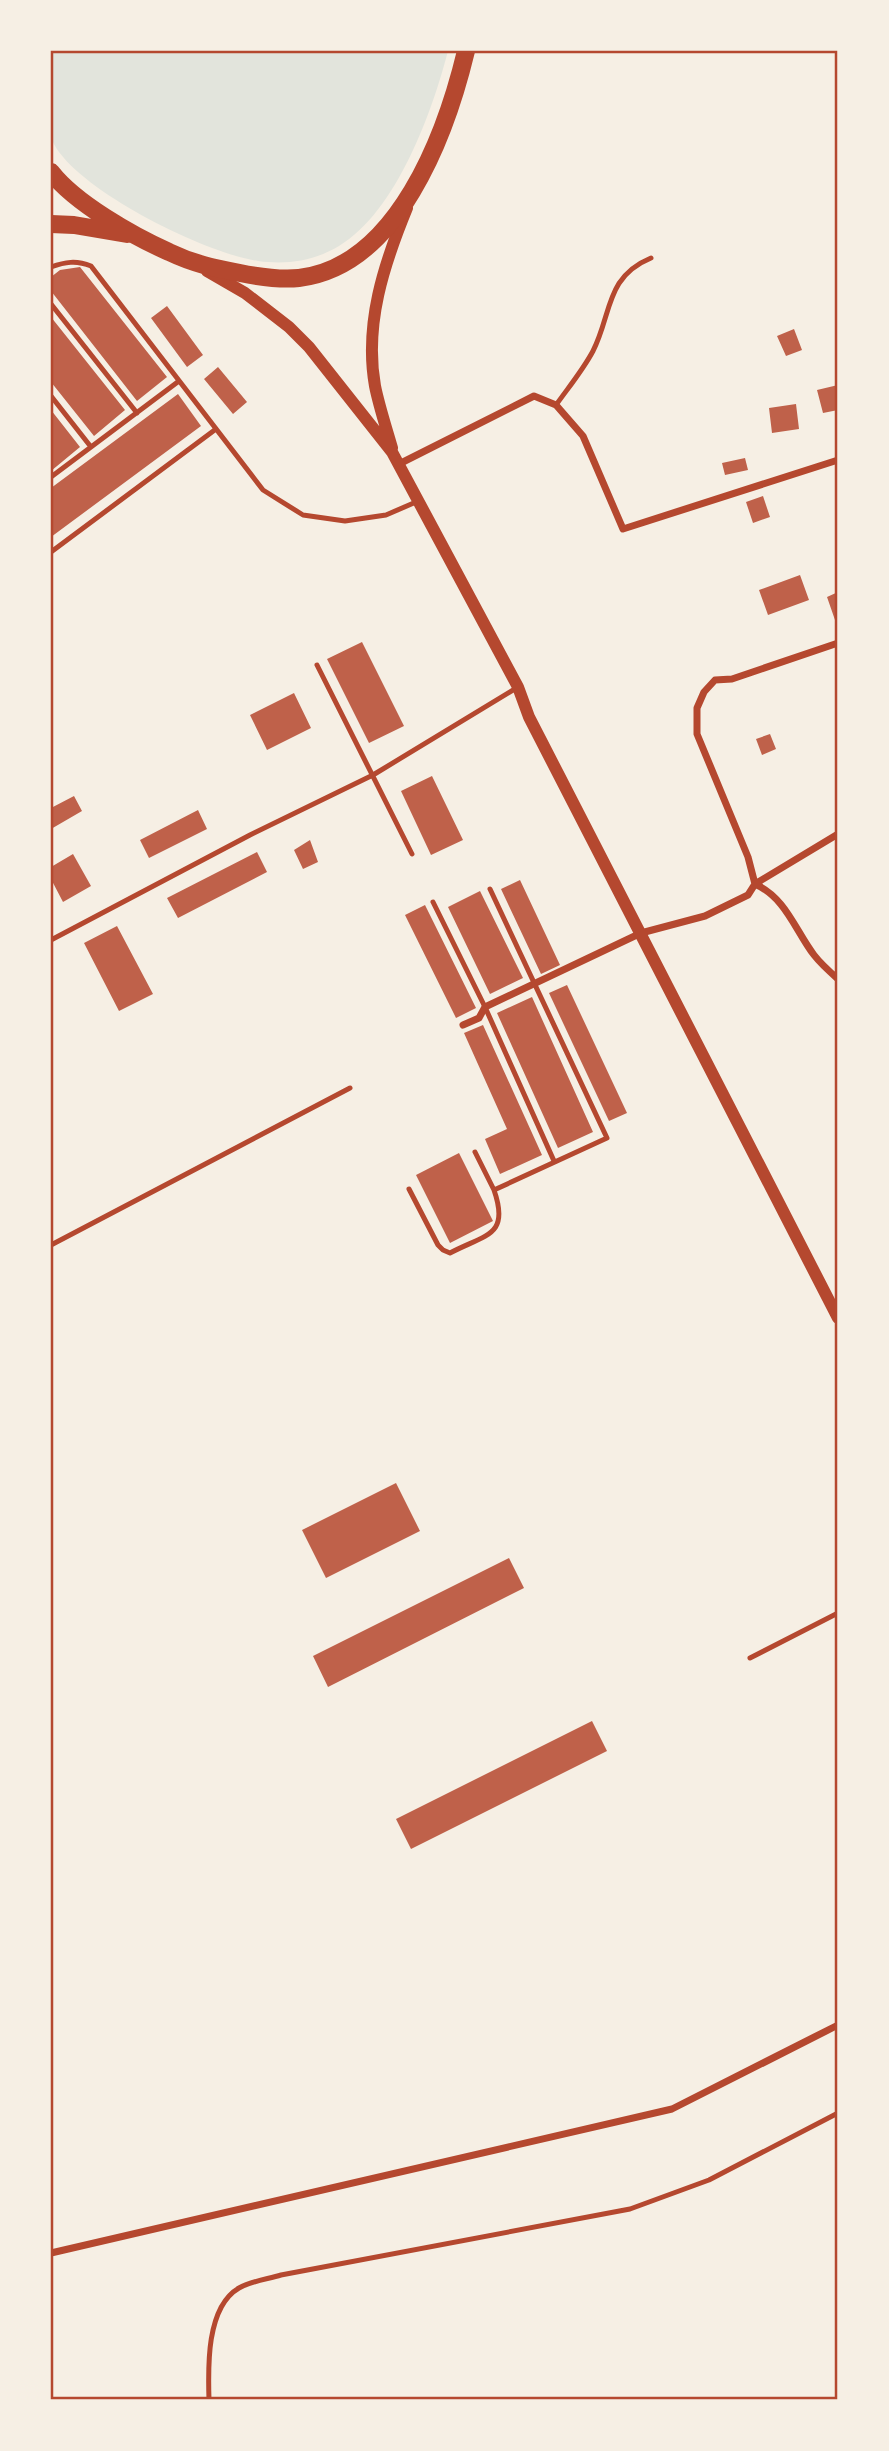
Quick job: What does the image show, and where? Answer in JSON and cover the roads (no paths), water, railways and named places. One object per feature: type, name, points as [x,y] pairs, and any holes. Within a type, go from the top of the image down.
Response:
[{"type":"main road","points":[[51,172],[71,192],[135,236],[198,265],[270,278],[301,278],[317,274],[341,264],[365,246],[385,227],[414,191],[445,126],[467,51]]},
{"type":"main road","points":[[51,223],[135,236]]},
{"type":"street","points":[[396,458],[375,385],[375,306],[387,261],[414,191]]},
{"type":"street","points":[[198,265],[244,293],[289,327],[309,347],[396,458],[518,687],[529,717],[838,1318]]},
{"type":"street","points":[[396,458],[534,396],[556,405],[583,436],[623,529],[838,460]]},
{"type":"street","points":[[755,884],[748,857],[697,734],[697,708],[704,692],[715,680],[732,678],[838,643]]},
{"type":"street","points":[[463,1025],[480,1018],[485,1007],[641,933],[705,916],[748,895],[755,884],[838,834]]},
{"type":"street","points":[[755,884],[769,890],[795,922],[813,954],[838,979]]},
{"type":"street","points":[[51,2253],[672,2109],[838,2025]]},
{"type":"lane","points":[[556,405],[593,351],[617,286],[634,265],[651,258]]},
{"type":"lane","points":[[51,267],[66,262],[81,262],[91,267],[263,490],[303,515],[345,521],[386,515],[419,501]]},
{"type":"lane","points":[[51,304],[137,413]]},
{"type":"lane","points":[[51,477],[179,381]]},
{"type":"lane","points":[[51,396],[91,447]]},
{"type":"lane","points":[[51,552],[216,429]]},
{"type":"lane","points":[[317,665],[412,853]]},
{"type":"lane","points":[[51,940],[250,835],[373,775],[518,687]]},
{"type":"lane","points":[[490,889],[607,1138],[494,1190]]},
{"type":"lane","points":[[433,902],[485,1007],[554,1161]]},
{"type":"lane","points":[[51,1245],[350,1087]]},
{"type":"lane","points":[[409,1189],[443,1250],[450,1252],[496,1229],[501,1220],[500,1208],[475,1152]]},
{"type":"lane","points":[[750,1658],[838,1613]]},
{"type":"lane","points":[[209,2400],[208,2367],[215,2320],[223,2302],[239,2288],[281,2275],[630,2209],[709,2180],[838,2113]]}]
